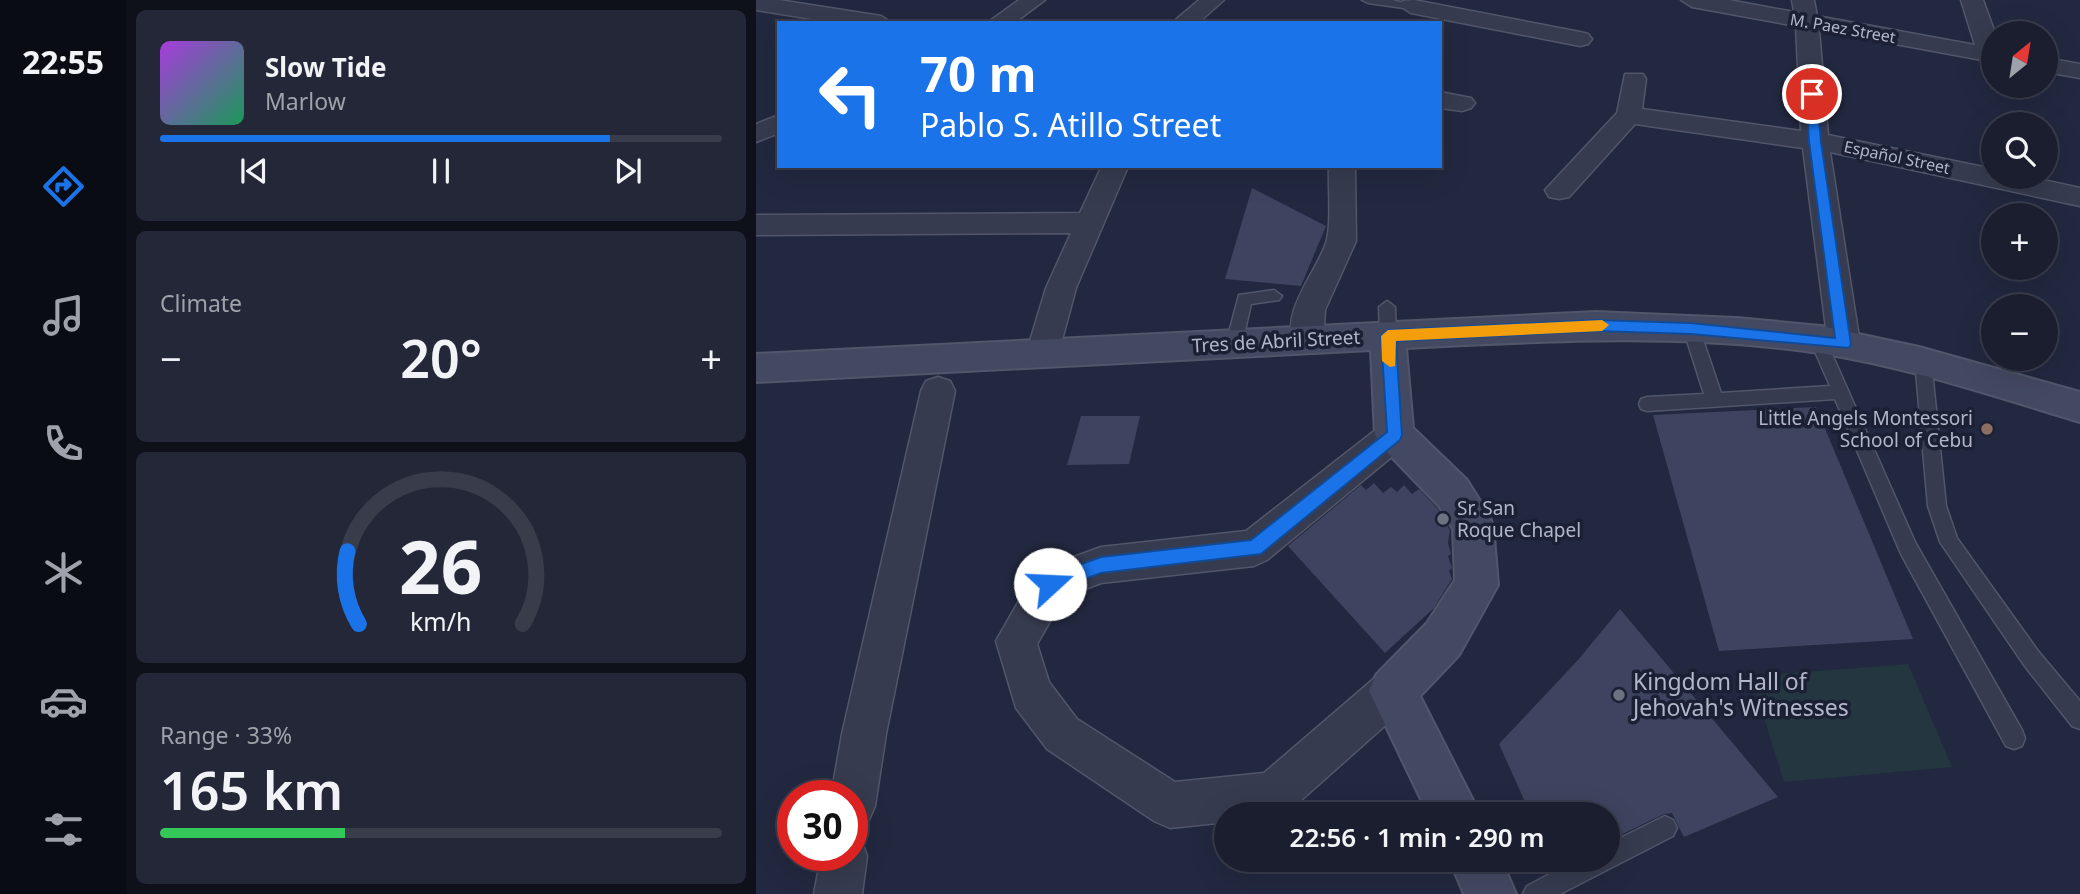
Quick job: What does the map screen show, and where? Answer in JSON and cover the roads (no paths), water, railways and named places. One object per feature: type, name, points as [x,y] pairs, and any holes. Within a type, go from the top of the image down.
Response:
[{"type":"street","points":[[778,21],[845,0]]},
{"type":"street","points":[[1001,21],[1034,0]]},
{"type":"street","points":[[1186,21],[1213,0]]},
{"type":"street","name":"M. Paez Street","points":[[1692,0],[1805,11],[1981,52]]},
{"type":"street","points":[[1972,0],[1981,25]]},
{"type":"street","points":[[756,3],[867,21]]},
{"type":"street","points":[[1409,10],[1580,39]]},
{"type":"street","points":[[1805,11],[1831,342]]},
{"type":"street","points":[[766,25],[777,21]]},
{"type":"street","points":[[2058,67],[2080,71]]},
{"type":"street","points":[[1559,190],[1629,114],[1634,79]]},
{"type":"street","name":"Español Street","points":[[1629,114],[1815,142],[2080,197]]},
{"type":"street","points":[[756,134],[777,124]]},
{"type":"street","points":[[1043,351],[1061,288],[1113,168]]},
{"type":"street","points":[[1307,341],[1309,310],[1341,241],[1342,168]]},
{"type":"street","points":[[756,225],[1090,223]]},
{"type":"street","points":[[1387,321],[1395,435],[1453,493],[1473,525],[1477,585],[1443,639],[1392,691],[1273,795],[1170,805],[1062,734],[1031,693],[1016,641],[1050,584],[1101,565],[1254,548],[1395,435]]},
{"type":"street","name":"Tres de Abril Street","points":[[756,368],[942,373],[1043,351],[1307,341],[1387,321],[1596,325],[1691,328],[1831,342],[1923,361],[2080,407]]},
{"type":"street","points":[[856,780],[942,373]]},
{"type":"street","points":[[1392,691],[1449,802]]},
{"type":"street","points":[[838,894],[842,871]]},
{"type":"lane","points":[[1368,0],[1409,10]]},
{"type":"lane","points":[[1234,344],[1244,299],[1274,296]]},
{"type":"lane","points":[[1691,328],[1715,400]]},
{"type":"lane","points":[[1831,342],[1842,392],[1909,548],[2014,738]]},
{"type":"lane","points":[[1923,361],[1937,506],[1950,542],[2031,658],[2080,718]]},
{"type":"lane","points":[[1647,404],[1842,392]]},
{"type":"lane","points":[[1620,851],[1665,828]]},
{"type":"lane","points":[[1535,894],[1578,872]]},
{"type":"place","name":"Little Angels Montessori School of Cebu","points":[[1987,429]]},
{"type":"place","name":"Sr. San Roque Chapel","points":[[1443,519]]},
{"type":"place","name":"Kingdom Hall of Jehovah's Witnesses","points":[[1619,695]]}]
